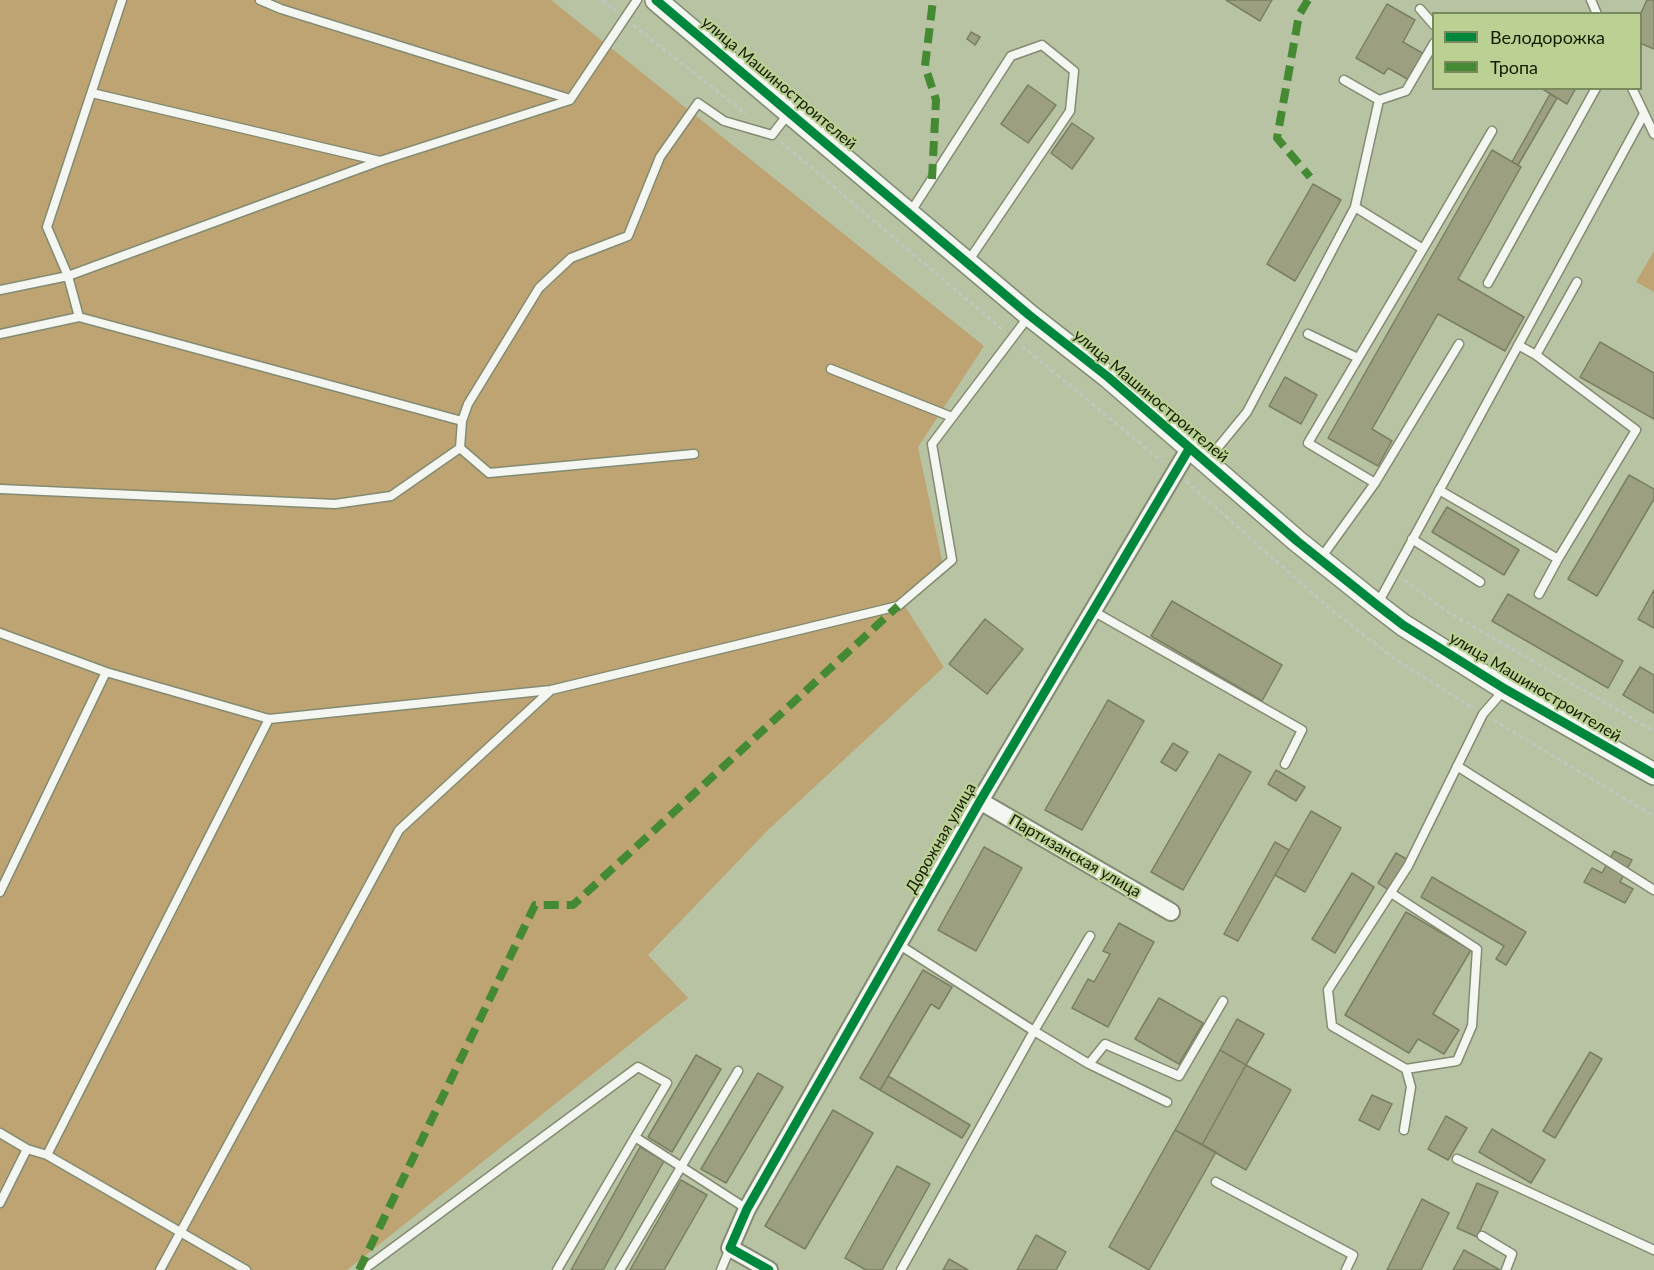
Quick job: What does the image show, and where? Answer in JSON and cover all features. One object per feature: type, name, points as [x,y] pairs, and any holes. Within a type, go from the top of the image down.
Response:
[{"type":"street","name":"улица Машиностроителей","points":[[656,0],[1377,605],[1403,625],[1505,689],[1654,774]]},
{"type":"street","name":"Дорожная улица","points":[[730,1248],[747,1209],[980,801],[1189,448]]},
{"type":"street","name":"Партизанская улица","points":[[980,801],[1171,912]]},
{"type":"street","points":[[730,1248],[769,1270]]},
{"type":"lane","points":[[79,317],[68,276],[47,227],[122,0]]},
{"type":"lane","points":[[260,0],[281,9],[570,100]]},
{"type":"lane","points":[[0,290],[68,276],[380,161],[570,100],[637,0]]},
{"type":"lane","points":[[1420,9],[1432,23]]},
{"type":"lane","points":[[909,213],[1011,56],[1042,45],[1074,71],[1070,111],[967,263]]},
{"type":"lane","points":[[1344,80],[1379,100],[1406,91],[1432,46]]},
{"type":"lane","points":[[1488,283],[1595,90]]},
{"type":"lane","points":[[1633,90],[1654,134]]},
{"type":"lane","points":[[92,93],[380,161]]},
{"type":"lane","points":[[1206,462],[1247,412],[1355,207],[1379,100]]},
{"type":"lane","points":[[460,448],[462,421],[468,405],[539,288],[571,258],[628,236],[660,157],[698,103],[724,121],[772,135],[790,112]]},
{"type":"lane","points":[[1377,605],[1644,114]]},
{"type":"lane","points":[[1375,483],[1308,442],[1491,131]]},
{"type":"lane","points":[[1355,207],[1423,249]]},
{"type":"lane","points":[[1536,355],[1577,282]]},
{"type":"lane","points":[[0,633],[106,672],[269,718],[551,690],[898,606],[952,560],[932,444],[1029,315]]},
{"type":"lane","points":[[0,334],[79,317],[462,421]]},
{"type":"lane","points":[[1308,334],[1358,358]]},
{"type":"lane","points":[[1321,559],[1375,483],[1459,344]]},
{"type":"lane","points":[[1518,345],[1536,355],[1636,430],[1539,594]]},
{"type":"lane","points":[[831,369],[952,417]]},
{"type":"lane","points":[[460,448],[489,473],[694,454]]},
{"type":"lane","points":[[0,489],[335,504],[391,496],[460,448]]},
{"type":"lane","points":[[1439,490],[1558,559]]},
{"type":"lane","points":[[1412,539],[1480,582]]},
{"type":"lane","points":[[1093,611],[1302,730],[1285,764]]},
{"type":"lane","points":[[0,892],[106,672]]},
{"type":"lane","points":[[1391,893],[1478,949],[1472,1026],[1457,1061],[1406,1069],[1332,1026],[1328,990],[1408,866],[1483,714],[1505,689]]},
{"type":"lane","points":[[159,1270],[399,830],[551,690]]},
{"type":"lane","points":[[47,1155],[269,718]]},
{"type":"lane","points":[[1457,766],[1654,890]]},
{"type":"lane","points":[[901,1270],[1034,1031],[1090,936]]},
{"type":"lane","points":[[898,944],[1089,1064],[1167,1102]]},
{"type":"lane","points":[[1089,1064],[1105,1044],[1179,1076],[1223,1001]]},
{"type":"lane","points":[[363,1270],[638,1067],[668,1083],[557,1270]]},
{"type":"lane","points":[[1404,1130],[1411,1087],[1406,1069]]},
{"type":"lane","points":[[620,1270],[738,1071]]},
{"type":"lane","points":[[0,1133],[27,1149],[47,1155],[246,1270]]},
{"type":"lane","points":[[635,1137],[747,1209]]},
{"type":"lane","points":[[0,1203],[27,1149]]},
{"type":"lane","points":[[1457,1159],[1654,1250]]},
{"type":"lane","points":[[1216,1182],[1353,1255],[1346,1270]]},
{"type":"lane","points":[[1482,1236],[1512,1254],[1506,1270]]},
{"type":"lane","points":[[721,1270],[730,1248]]},
{"type":"path","points":[[602,0],[772,135],[1176,473],[1330,609],[1395,659],[1654,816]]},
{"type":"path","points":[[1394,573],[1448,612],[1654,731]]},
{"type":"shaded area","points":[[0,0],[551,0],[984,346],[918,447],[944,570],[904,605],[944,667],[768,830],[648,955],[688,998],[347,1270],[0,1270]]},
{"type":"shaded area","points":[[1654,251],[1654,292],[1636,282]]},
{"type":"building","points":[[1226,0],[1272,0],[1260,21]]},
{"type":"building","points":[[1647,0],[1654,0],[1654,49],[1642,44],[1641,12]]},
{"type":"building","points":[[1387,4],[1415,20],[1403,42],[1424,54],[1409,80],[1388,68],[1384,74],[1356,58]]},
{"type":"building","points":[[971,32],[980,37],[975,45],[967,39]]},
{"type":"building","points":[[1028,85],[1056,105],[1028,143],[1001,124]]},
{"type":"building","points":[[1544,90],[1575,90],[1567,104]]},
{"type":"building","points":[[1550,94],[1557,98],[1518,165],[1512,162]]},
{"type":"building","points":[[1072,123],[1094,138],[1072,169],[1051,153]]},
{"type":"building","points":[[1492,150],[1521,167],[1458,279],[1524,317],[1505,351],[1438,314],[1372,429],[1392,441],[1378,466],[1328,438]]},
{"type":"building","points":[[1313,184],[1341,200],[1295,281],[1267,264]]},
{"type":"building","points":[[1600,342],[1654,373],[1654,419],[1580,377]]},
{"type":"building","points":[[1285,377],[1317,395],[1301,424],[1269,406]]},
{"type":"building","points":[[1629,475],[1654,489],[1654,499],[1597,596],[1568,579]]},
{"type":"building","points":[[1447,507],[1519,550],[1504,575],[1432,532]]},
{"type":"building","points":[[1654,590],[1654,628],[1638,619]]},
{"type":"building","points":[[1508,594],[1623,661],[1608,688],[1492,621]]},
{"type":"building","points":[[1172,601],[1282,665],[1262,701],[1151,636]]},
{"type":"building","points":[[985,619],[1023,649],[987,694],[949,664]]},
{"type":"building","points":[[1640,667],[1654,675],[1654,713],[1623,695]]},
{"type":"building","points":[[1108,700],[1144,721],[1082,830],[1045,810]]},
{"type":"building","points":[[1173,743],[1188,752],[1176,771],[1161,762]]},
{"type":"building","points":[[1219,754],[1251,772],[1183,890],[1151,872]]},
{"type":"building","points":[[1276,770],[1305,787],[1296,801],[1268,784]]},
{"type":"building","points":[[1311,811],[1341,828],[1305,892],[1275,875]]},
{"type":"building","points":[[1275,842],[1289,850],[1238,941],[1224,934]]},
{"type":"building","points":[[984,847],[1022,868],[976,951],[938,930]]},
{"type":"building","points":[[1614,851],[1632,860],[1620,882],[1633,889],[1625,903],[1584,882],[1592,868],[1602,873]]},
{"type":"building","points":[[1396,853],[1408,860],[1390,891],[1378,883]]},
{"type":"building","points":[[1352,873],[1374,887],[1335,953],[1312,939]]},
{"type":"building","points":[[1432,877],[1526,932],[1506,965],[1496,959],[1504,946],[1421,897]]},
{"type":"building","points":[[1406,912],[1471,950],[1433,1014],[1459,1030],[1444,1054],[1418,1039],[1409,1053],[1345,1015]]},
{"type":"building","points":[[1119,923],[1154,942],[1108,1027],[1072,1008],[1088,979],[1094,982],[1110,954],[1103,951]]},
{"type":"building","points":[[923,970],[952,987],[939,1009],[931,1004],[880,1090],[860,1078]]},
{"type":"building","points":[[1159,998],[1203,1023],[1179,1064],[1135,1039]]},
{"type":"building","points":[[1237,1019],[1264,1034],[1246,1065],[1220,1050]]},
{"type":"building","points":[[1220,1050],[1246,1065],[1202,1145],[1175,1130]]},
{"type":"building","points":[[1590,1052],[1602,1059],[1555,1138],[1543,1131]]},
{"type":"building","points":[[696,1055],[721,1069],[672,1152],[648,1137]]},
{"type":"building","points":[[1246,1065],[1291,1090],[1246,1170],[1202,1145]]},
{"type":"building","points":[[758,1073],[783,1087],[726,1183],[701,1169]]},
{"type":"building","points":[[888,1076],[970,1125],[962,1138],[880,1090]]},
{"type":"building","points":[[1372,1095],[1392,1104],[1379,1130],[1359,1120]]},
{"type":"building","points":[[833,1110],[873,1133],[805,1249],[765,1226]]},
{"type":"building","points":[[1446,1116],[1467,1128],[1448,1160],[1428,1149]]},
{"type":"building","points":[[1492,1129],[1545,1160],[1531,1183],[1479,1152]]},
{"type":"building","points":[[1175,1130],[1216,1152],[1149,1270],[1109,1247]]},
{"type":"building","points":[[640,1147],[664,1161],[603,1270],[571,1270]]},
{"type":"building","points":[[897,1166],[930,1184],[882,1270],[866,1270],[845,1258]]},
{"type":"building","points":[[681,1180],[707,1195],[664,1270],[630,1270]]},
{"type":"building","points":[[1477,1183],[1498,1192],[1477,1237],[1457,1228]]},
{"type":"building","points":[[1422,1199],[1449,1213],[1421,1270],[1387,1270]]},
{"type":"building","points":[[1036,1235],[1066,1252],[1056,1270],[1017,1270]]},
{"type":"building","points":[[1464,1250],[1500,1270],[1453,1270]]},
{"type":"building","points":[[949,1259],[968,1270],[943,1270]]},
{"type":"marked path","points":[[932,179],[936,100],[925,66],[933,0]]},
{"type":"marked path","points":[[1308,0],[1299,15],[1277,138],[1310,177]]},
{"type":"marked path","points":[[359,1270],[535,905],[573,905],[898,606]]},
{"type":"cycle path","points":[[656,0],[1029,315],[1108,377],[1297,541],[1377,605],[1403,625],[1505,689],[1654,774]]},
{"type":"cycle path","points":[[769,1270],[730,1248],[747,1209],[980,801],[1189,449]]}]
